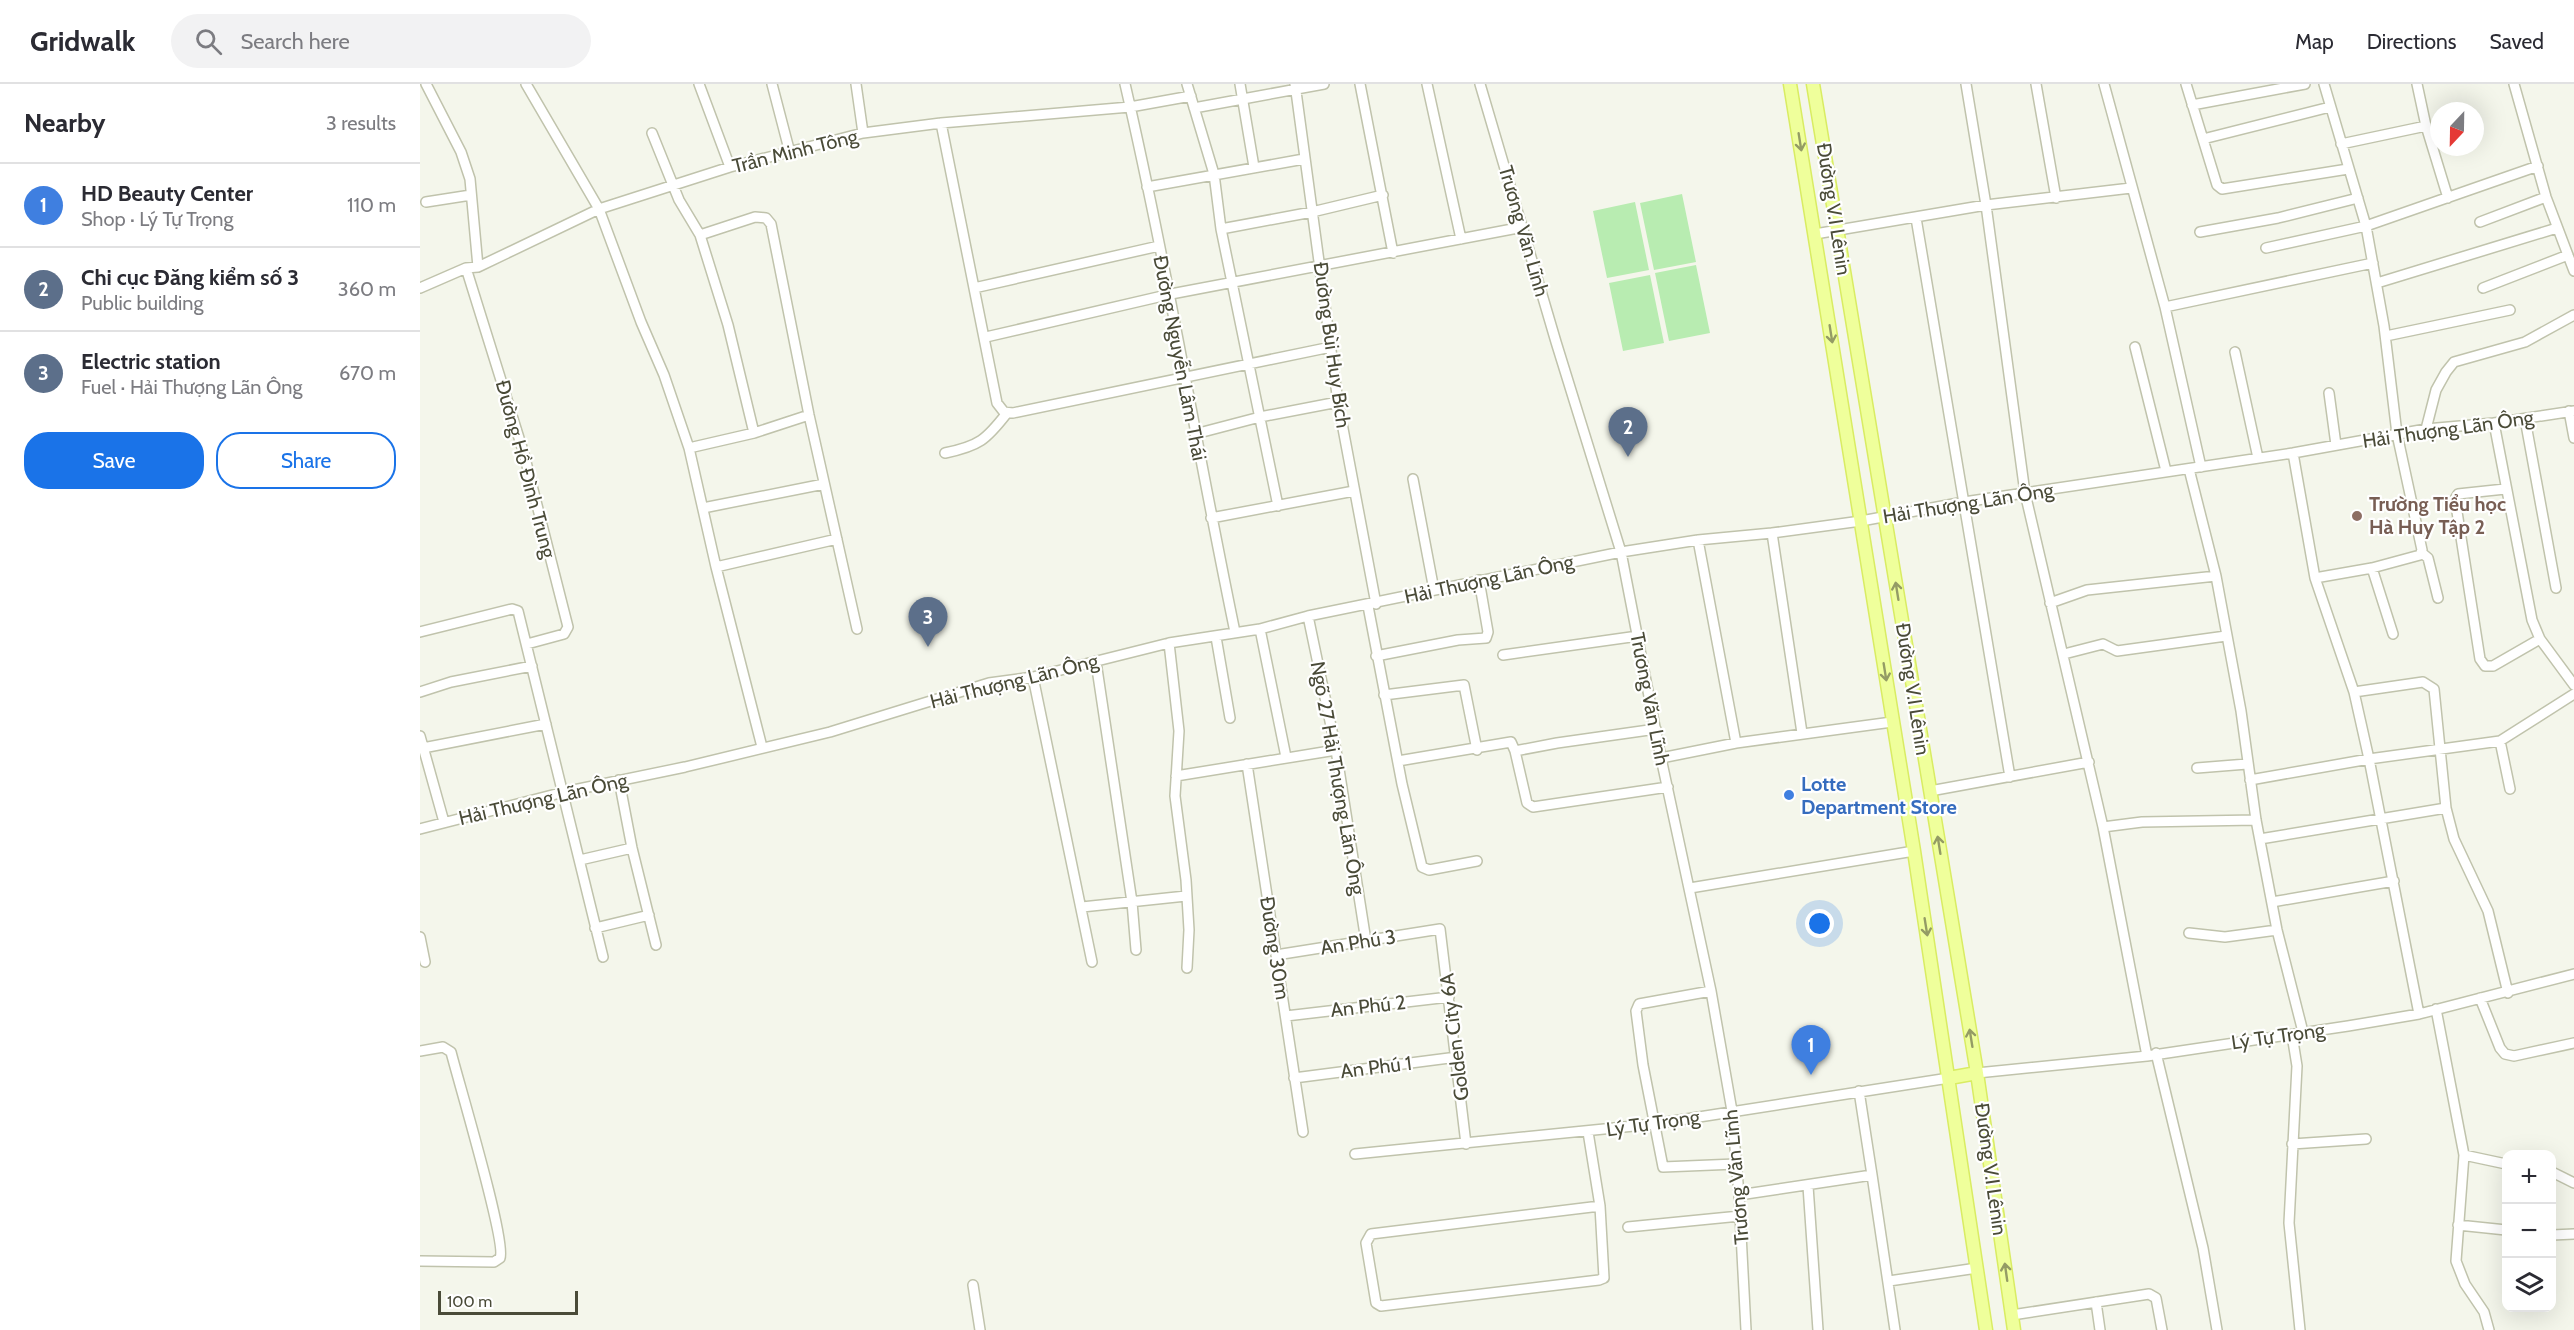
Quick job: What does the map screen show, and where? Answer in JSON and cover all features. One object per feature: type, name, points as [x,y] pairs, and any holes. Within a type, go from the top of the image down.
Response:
[{"type":"main road","points":[[1791,89],[1813,88]]},
{"type":"main road","name":"Đường V.I Lênin","points":[[1813,88],[1977,1073],[2014,1330]]},
{"type":"main road","name":"Đường V.I Lênin","points":[[1791,89],[1914,851],[1986,1330]]},
{"type":"main road","points":[[1949,1078],[1977,1073]]},
{"type":"street","points":[[426,84],[461,152],[471,185],[478,267]]},
{"type":"street","points":[[526,84],[598,209],[664,375],[689,448],[716,567],[762,747]]},
{"type":"street","points":[[699,84],[729,166]]},
{"type":"street","points":[[772,84],[790,153]]},
{"type":"street","points":[[856,84],[863,133]]},
{"type":"street","name":"Đường Nguyễn Lâm Thái","points":[[1125,84],[1171,294],[1184,377],[1235,632]]},
{"type":"street","points":[[1187,84],[1214,174],[1221,229],[1278,506]]},
{"type":"street","points":[[1240,84],[1254,167]]},
{"type":"street","points":[[1194,108],[1296,87],[1323,84]]},
{"type":"street","points":[[1360,84],[1393,253]]},
{"type":"street","points":[[1426,84],[1461,239]]},
{"type":"street","name":"Trương Văn Lĩnh","points":[[1480,84],[1621,552],[1661,758],[1711,991],[1732,1111],[1746,1330]]},
{"type":"street","points":[[1966,84],[1986,206],[2025,493],[2089,762],[2151,1054],[2203,1248],[2217,1330]]},
{"type":"street","points":[[2036,84],[2056,198]]},
{"type":"street","points":[[2104,84],[2165,306],[2201,467]]},
{"type":"street","points":[[2186,84],[2217,185],[2226,190],[2348,169]]},
{"type":"street","points":[[2192,105],[2305,84]]},
{"type":"street","points":[[2324,84],[2366,226],[2386,336],[2397,434],[2422,553],[2428,558],[2438,598]]},
{"type":"street","points":[[2417,84],[2426,126],[2448,198]]},
{"type":"street","points":[[2514,84],[2546,197],[2574,271]]},
{"type":"street","name":"Đường Bùi Huy Bích","points":[[1296,87],[1338,402],[1372,605],[1376,656],[1423,868],[1429,870],[1477,861]]},
{"type":"street","name":"Trần Minh Tông","points":[[420,288],[466,268],[478,267],[598,209],[729,166],[790,153],[863,133],[941,123],[1130,107],[1191,96]]},
{"type":"street","points":[[2203,139],[2330,107]]},
{"type":"street","points":[[941,123],[986,337],[997,403],[1001,410],[1007,413],[1331,347]]},
{"type":"street","points":[[2341,144],[2426,126]]},
{"type":"street","points":[[652,133],[673,184],[690,220],[700,235],[728,324],[754,433]]},
{"type":"street","points":[[1147,187],[1304,159]]},
{"type":"street","points":[[2266,248],[2366,226],[2538,166]]},
{"type":"street","points":[[1815,234],[1986,206],[2131,188]]},
{"type":"street","points":[[426,202],[471,195]]},
{"type":"street","points":[[1221,229],[1312,212],[1383,195]]},
{"type":"street","points":[[2480,222],[2546,197]]},
{"type":"street","points":[[2200,232],[2278,218],[2358,198]]},
{"type":"street","points":[[700,235],[755,217],[770,221],[809,416],[857,629]]},
{"type":"street","points":[[1916,218],[2010,777]]},
{"type":"street","points":[[986,337],[1171,294],[1233,284],[1522,227]]},
{"type":"street","points":[[2376,284],[2557,228]]},
{"type":"street","points":[[974,288],[1159,246]]},
{"type":"street","points":[[2483,288],[2568,255]]},
{"type":"street","points":[[2165,306],[2373,263]]},
{"type":"street","name":"Đường Hồ Đình Trung","points":[[466,268],[527,464],[567,627],[564,634],[527,644]]},
{"type":"street","points":[[2386,336],[2510,310]]},
{"type":"street","points":[[2426,429],[2436,390],[2454,362],[2525,342],[2574,315]]},
{"type":"street","points":[[2135,347],[2166,471]]},
{"type":"street","points":[[2235,352],[2258,458]]},
{"type":"street","points":[[2329,393],[2336,445]]},
{"type":"street","points":[[1195,434],[1260,417],[1338,402]]},
{"type":"street","points":[[2571,411],[2574,438]]},
{"type":"street","name":"Hải Thượng Lãn Ông","points":[[420,829],[564,792],[685,767],[830,732],[989,683],[1033,677],[1169,643],[1260,629],[1308,616],[1372,605],[1479,580],[1621,552],[1698,540],[1861,521],[1964,502],[2292,453],[2426,429],[2494,423],[2571,411]]},
{"type":"street","points":[[945,453],[967,448],[991,435],[1007,413]]},
{"type":"street","points":[[689,448],[754,433],[809,416]]},
{"type":"street","points":[[2525,419],[2556,588]]},
{"type":"street","points":[[2494,423],[2530,612],[2540,639],[2574,685]]},
{"type":"street","points":[[2292,453],[2315,578],[2354,692],[2382,817],[2419,1014]]},
{"type":"street","points":[[2189,469],[2216,576],[2241,711],[2259,839],[2277,930],[2303,1032]]},
{"type":"street","points":[[1413,479],[1434,590]]},
{"type":"street","points":[[703,508],[824,484]]},
{"type":"street","points":[[2505,489],[2458,494],[2455,499],[2480,659],[2485,666],[2493,666],[2540,639]]},
{"type":"street","points":[[1211,518],[1354,491]]},
{"type":"street","points":[[1772,533],[1802,733]]},
{"type":"street","points":[[716,567],[837,539]]},
{"type":"street","points":[[1698,540],[1736,743]]},
{"type":"street","points":[[2315,578],[2372,568],[2422,553]]},
{"type":"street","points":[[2372,568],[2394,634]]},
{"type":"street","points":[[2050,603],[2087,590],[2216,576]]},
{"type":"street","points":[[1376,656],[1486,638],[1488,632],[1479,580]]},
{"type":"street","points":[[420,632],[513,609],[519,613],[603,957]]},
{"type":"street","name":"Ngõ 27 Hải Thượng Lãn Ông","points":[[1308,616],[1336,750],[1366,941]]},
{"type":"street","points":[[1260,629],[1286,757]]},
{"type":"street","points":[[1503,655],[1638,636]]},
{"type":"street","points":[[2064,654],[2103,644],[2117,651],[2226,636]]},
{"type":"street","points":[[1216,637],[1230,718]]},
{"type":"street","points":[[1169,643],[1179,731],[1175,796],[1183,842],[1189,930],[1187,968]]},
{"type":"street","points":[[1096,662],[1132,902],[1136,950]]},
{"type":"street","points":[[420,692],[452,682],[532,666]]},
{"type":"street","points":[[1033,677],[1092,962]]},
{"type":"street","points":[[2354,692],[2420,682],[2429,684],[2435,692],[2446,808],[2457,847],[2488,911],[2508,993]]},
{"type":"street","points":[[1384,695],[1464,685],[1477,750]]},
{"type":"street","points":[[2250,780],[2369,759],[2500,741],[2574,694]]},
{"type":"street","points":[[1661,758],[1736,743],[1892,722]]},
{"type":"street","points":[[423,748],[546,723]]},
{"type":"street","points":[[1515,751],[1656,729]]},
{"type":"street","points":[[420,736],[444,822]]},
{"type":"street","points":[[2500,741],[2510,789]]},
{"type":"street","points":[[1398,761],[1477,750],[1507,742],[1513,744],[1527,803],[1531,807],[1668,787]]},
{"type":"street","points":[[1176,776],[1336,750]]},
{"type":"street","points":[[1930,791],[2089,762]]},
{"type":"street","name":"Đường 30m","points":[[1247,764],[1303,1132]]},
{"type":"street","points":[[2197,768],[2247,764]]},
{"type":"street","points":[[620,780],[632,848],[656,945]]},
{"type":"street","points":[[2259,839],[2446,808]]},
{"type":"street","points":[[2103,827],[2142,822],[2256,820]]},
{"type":"street","points":[[580,860],[632,848]]},
{"type":"street","points":[[1690,888],[1914,851]]},
{"type":"street","points":[[2272,902],[2394,881]]},
{"type":"street","points":[[1082,907],[1186,896]]},
{"type":"street","points":[[595,928],[648,915]]},
{"type":"street","name":"An Phú 3","points":[[1276,955],[1440,930]]},
{"type":"street","name":"Golden City 6A","points":[[1440,930],[1466,1144]]},
{"type":"street","points":[[2189,933],[2224,937],[2277,930]]},
{"type":"street","points":[[420,938],[425,962]]},
{"type":"street","name":"Lý Tự Trọng","points":[[1977,1073],[2151,1054],[2292,1035],[2419,1014],[2508,993],[2574,974]]},
{"type":"street","points":[[1711,991],[1641,1003],[1637,1007],[1639,1043],[1663,1167],[1736,1164]]},
{"type":"street","name":"An Phú 2","points":[[1286,1016],[1449,997]]},
{"type":"street","points":[[2480,998],[2500,1048],[2507,1055],[2514,1056],[2574,1043]]},
{"type":"street","points":[[2436,1009],[2464,1155],[2455,1252],[2458,1270],[2484,1312],[2489,1330]]},
{"type":"street","points":[[2292,1035],[2297,1066],[2289,1223],[2300,1330]]},
{"type":"street","points":[[420,1051],[443,1047],[451,1052],[497,1222],[502,1252],[500,1258],[494,1262],[420,1261]]},
{"type":"street","name":"An Phú 1","points":[[1294,1078],[1457,1057]]},
{"type":"street","name":"Lý Tự Trọng","points":[[1355,1154],[1654,1124],[1949,1078]]},
{"type":"street","points":[[1859,1091],[1896,1330]]},
{"type":"street","points":[[1588,1132],[1600,1206],[1605,1273],[1602,1279],[1381,1306],[1376,1303],[1366,1243],[1371,1234],[1600,1206]]},
{"type":"street","points":[[2292,1144],[2366,1139]]},
{"type":"street","points":[[2464,1155],[2502,1163]]},
{"type":"street","points":[[2556,1174],[2574,1183]]},
{"type":"street","points":[[1739,1195],[1872,1175]]},
{"type":"street","points":[[1808,1186],[1818,1330]]},
{"type":"street","points":[[1628,1227],[1740,1216]]},
{"type":"street","points":[[2458,1225],[2502,1230]]},
{"type":"street","points":[[2556,1234],[2574,1234]]},
{"type":"street","points":[[1889,1281],[1977,1268]]},
{"type":"street","points":[[973,1285],[981,1330]]},
{"type":"street","points":[[2012,1315],[2152,1294],[2157,1300],[2162,1330]]},
{"type":"street","points":[[2096,1302],[2100,1330]]},
{"type":"green space","points":[[1682,194],[1696,262],[1654,270],[1640,203]]},
{"type":"green space","points":[[1635,202],[1649,270],[1607,278],[1593,211]]},
{"type":"green space","points":[[1696,265],[1710,333],[1669,341],[1655,273]]},
{"type":"green space","points":[[1650,275],[1664,343],[1623,351],[1609,283]]},
{"type":"place","name":"Chi cục Đăng kiểm số 3","points":[[1628,457]]},
{"type":"place","name":"Trường Tiểu học Hà Huy Tập 2","points":[[2357,516]]},
{"type":"place","name":"Electric station","points":[[928,647]]},
{"type":"place","name":"Lotte Department Store","points":[[1789,795]]},
{"type":"place","name":"HD Beauty Center","points":[[1811,1075]]}]
